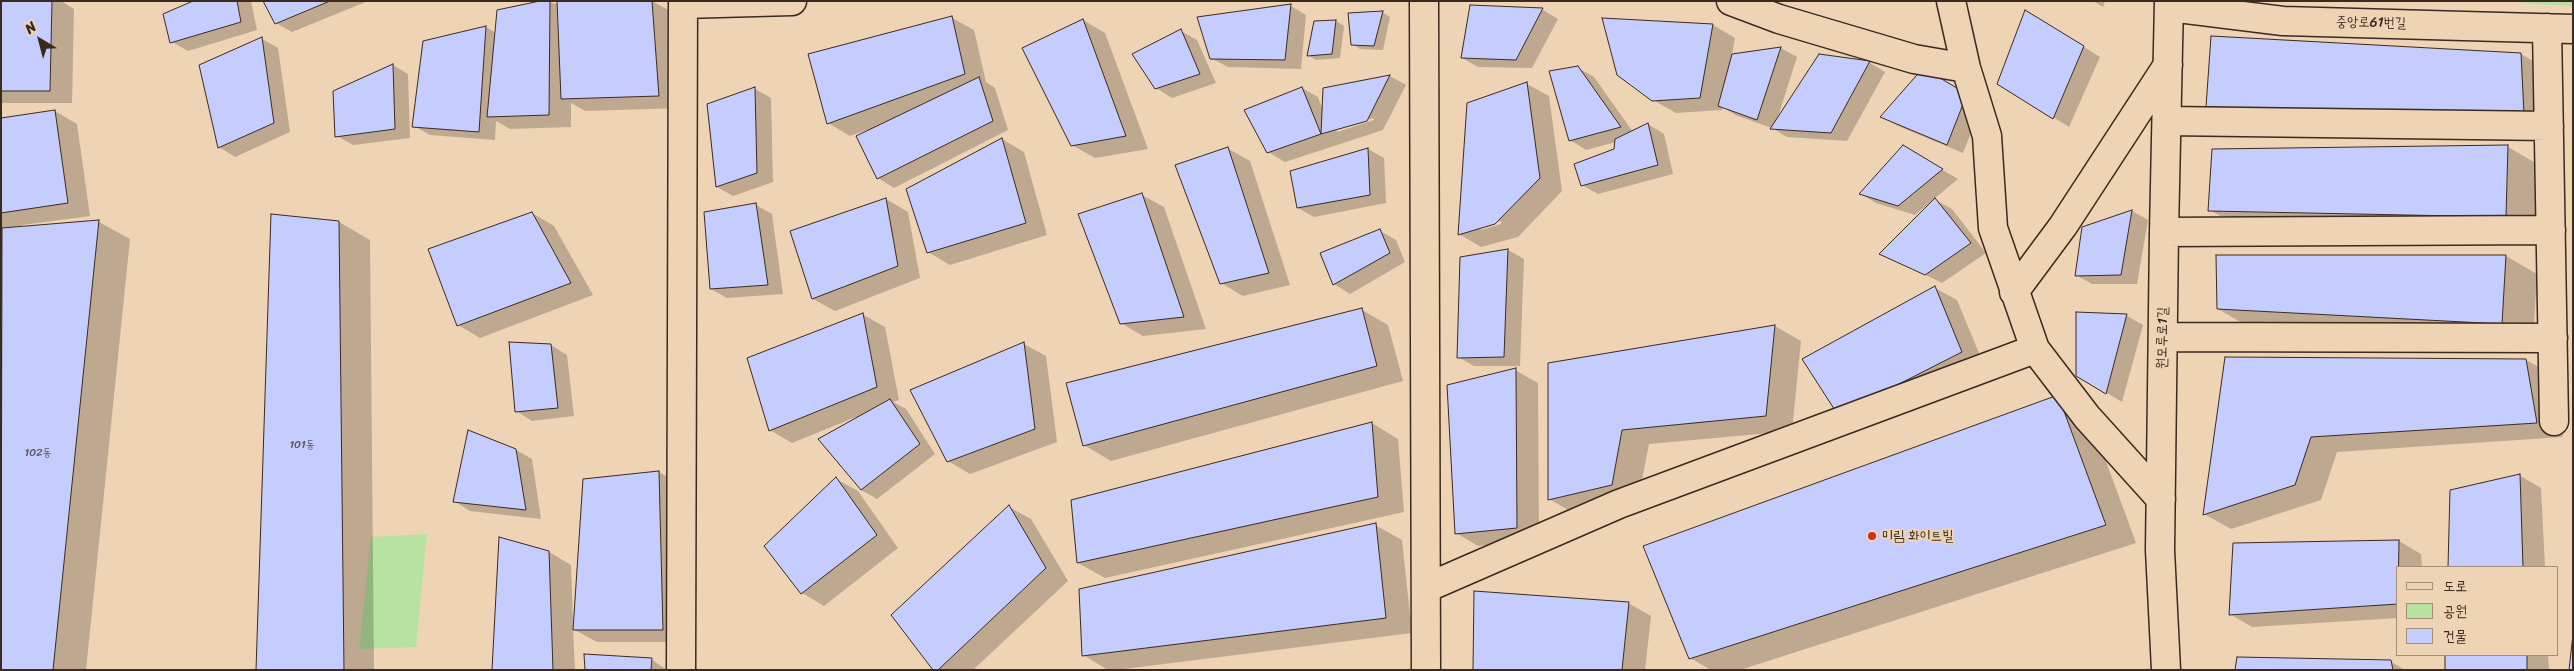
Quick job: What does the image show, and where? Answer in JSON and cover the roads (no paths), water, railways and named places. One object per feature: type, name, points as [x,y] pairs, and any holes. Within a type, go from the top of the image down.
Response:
[{"type":"street","points":[[681,670],[683,3],[792,1]]},
{"type":"street","points":[[1424,1],[1426,670]]},
{"type":"street","points":[[1731,1],[1779,19],[1914,59],[1966,68]]},
{"type":"street","points":[[1951,1],[1966,68],[1988,136],[1993,228],[2035,349],[2087,417],[2161,499]]},
{"type":"street","name":"중앙로61번길","points":[[2170,4],[2283,21],[2560,29]]},
{"type":"street","name":"원모루로1길","points":[[2166,670],[2160,550],[2164,232],[2170,4]]},
{"type":"street","points":[[2554,420],[2549,126],[2560,29]]},
{"type":"street","points":[[2014,292],[2062,226],[2168,65]]},
{"type":"street","points":[[2167,121],[2549,126]]},
{"type":"street","points":[[2164,232],[2551,230]]},
{"type":"street","points":[[2163,337],[2553,338]]},
{"type":"street","points":[[1426,588],[1619,504],[2035,349]]},
{"type":"place","name":"미림 화이트빌","points":[[1872,536]]}]
